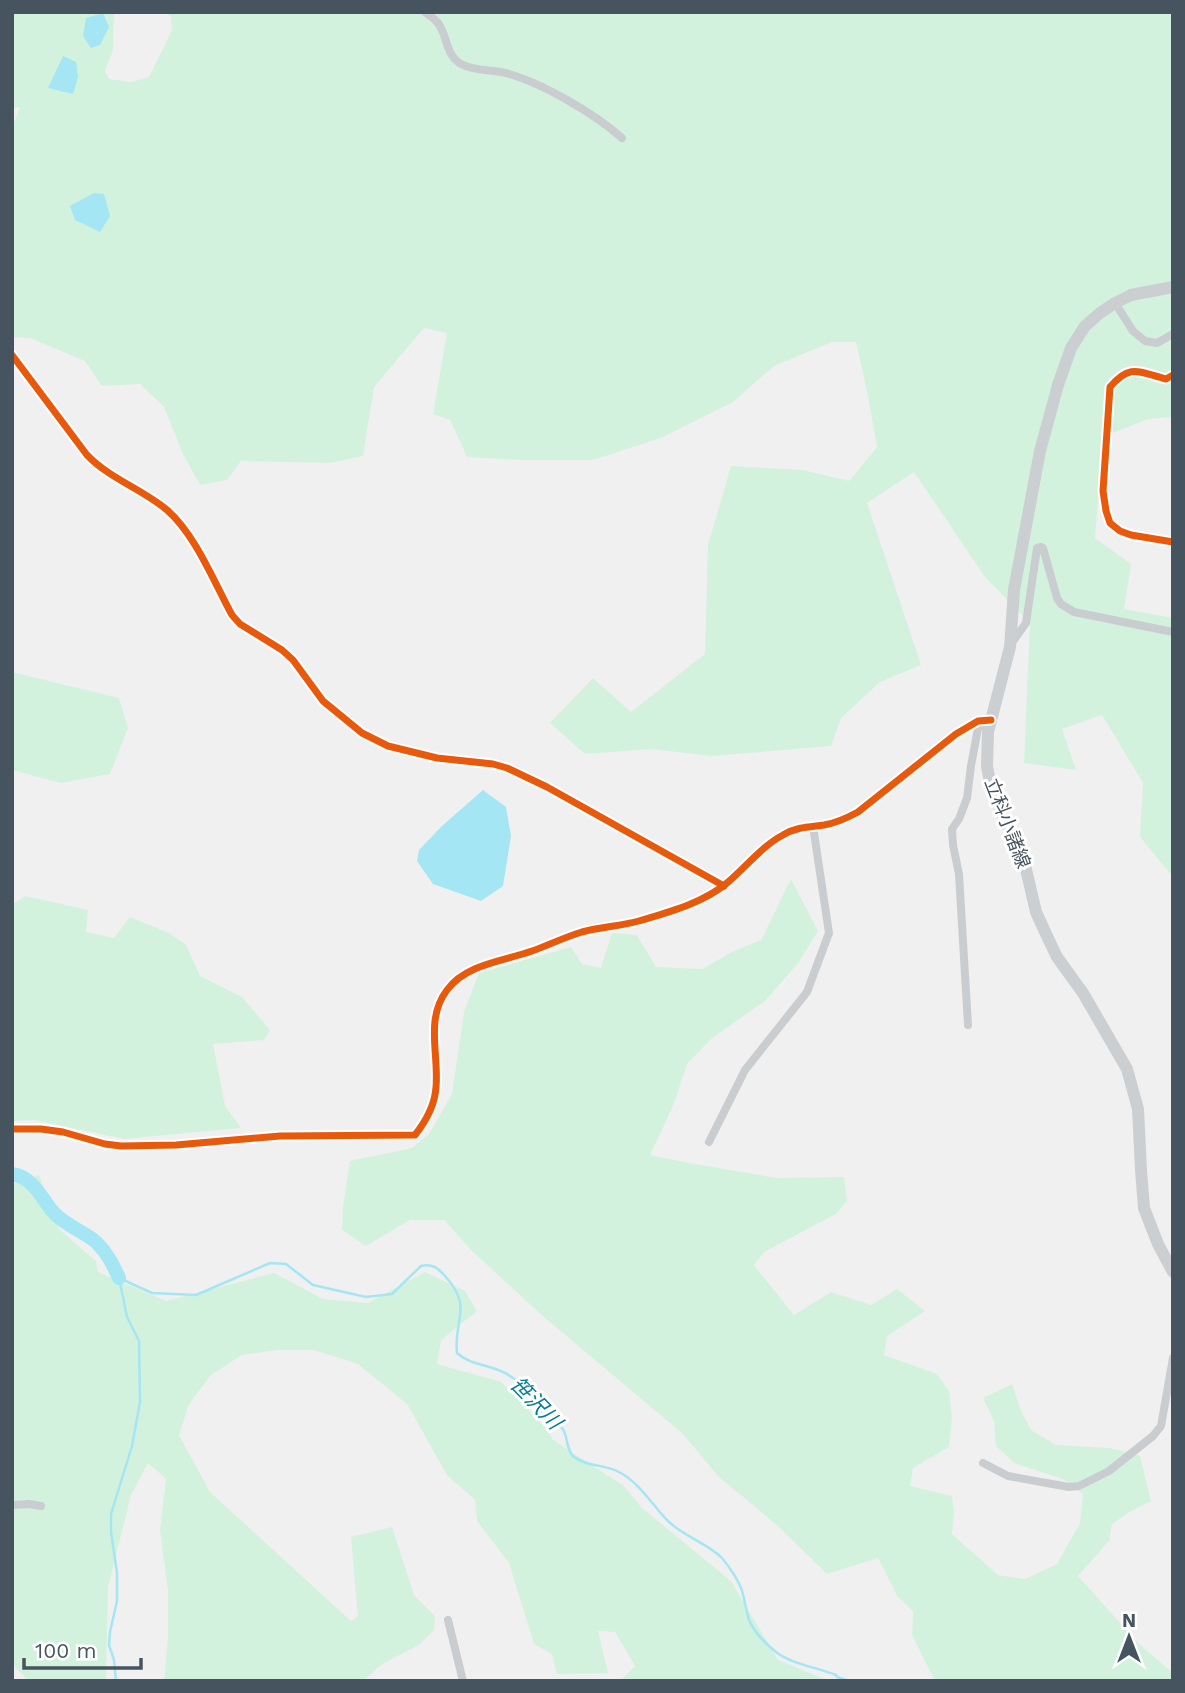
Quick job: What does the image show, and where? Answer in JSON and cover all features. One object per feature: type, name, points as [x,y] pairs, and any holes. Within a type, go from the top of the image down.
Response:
[{"type":"main road","name":"立科小諸線","points":[[1173,287],[1131,295],[1115,303],[1084,326],[1071,348],[1040,451],[1014,590],[1010,647],[988,732],[987,766],[991,788],[1026,865],[1036,912],[1046,934],[1057,957],[1083,993],[1127,1069],[1138,1109],[1144,1208],[1158,1244],[1173,1272]]},
{"type":"street","points":[[425,12],[438,23],[453,58],[463,66],[508,74],[547,89],[608,125],[622,138]]},
{"type":"street","points":[[1115,303],[1133,331],[1146,341],[1157,343],[1173,334]]},
{"type":"street","points":[[12,355],[87,455],[99,467],[164,508],[177,520],[192,538],[232,615],[240,624],[282,650],[293,660],[315,692],[362,733],[388,746],[437,758],[493,764],[520,774],[724,886]]},
{"type":"street","points":[[1173,375],[1166,379],[1134,370],[1120,375],[1110,387],[1104,491],[1110,523],[1120,531],[1147,539],[1173,542]]},
{"type":"street","points":[[1010,647],[1026,623],[1037,548],[1041,547],[1057,598],[1067,608],[1074,612],[1173,632]]},
{"type":"street","points":[[12,1129],[63,1132],[121,1146],[176,1146],[280,1136],[415,1135],[430,1111],[436,1090],[435,1016],[438,1004],[457,980],[482,965],[513,957],[582,932],[636,922],[707,896],[724,886],[774,841],[797,828],[841,821],[858,812],[956,734],[978,721],[991,720]]},
{"type":"street","points":[[968,1025],[959,874],[952,829],[967,798],[978,728],[991,720]]},
{"type":"street","points":[[709,1142],[745,1070],[807,992],[829,933],[813,826]]},
{"type":"street","points":[[983,1463],[1009,1476],[1069,1488],[1109,1471],[1153,1436],[1161,1426],[1173,1358]]},
{"type":"street","points":[[12,1505],[41,1506]]},
{"type":"street","points":[[449,1620],[463,1681]]},
{"type":"green space","points":[[114,12],[113,50],[105,71],[109,79],[131,82],[149,77],[172,30],[171,17],[166,12],[1173,12],[1173,417],[1148,419],[1103,437],[1095,538],[1131,564],[1124,609],[1173,618],[1173,877],[1140,837],[1143,783],[1102,715],[1062,729],[1076,770],[1024,763],[1030,623],[985,577],[914,472],[867,503],[921,665],[880,682],[841,718],[831,746],[712,756],[651,749],[585,754],[550,723],[593,678],[631,712],[705,654],[708,545],[731,466],[802,470],[849,481],[877,447],[856,342],[832,342],[774,366],[733,402],[663,437],[593,460],[521,460],[467,457],[450,420],[433,414],[447,333],[424,328],[374,387],[363,456],[330,463],[241,461],[227,480],[200,485],[183,454],[164,407],[140,384],[102,386],[85,361],[30,338],[12,337],[12,128],[20,107],[12,108],[12,13]]},
{"type":"green space","points":[[12,672],[119,698],[128,728],[110,774],[61,783],[12,770]]},
{"type":"green space","points":[[791,879],[818,931],[799,962],[766,1000],[711,1039],[687,1064],[673,1106],[650,1155],[777,1178],[844,1177],[847,1201],[836,1214],[764,1252],[754,1265],[794,1315],[831,1292],[871,1305],[897,1289],[925,1311],[887,1336],[884,1355],[937,1374],[949,1391],[952,1417],[949,1447],[913,1468],[910,1486],[952,1496],[952,1534],[998,1575],[1025,1579],[1057,1564],[1080,1523],[1083,1494],[1065,1480],[1014,1463],[996,1446],[994,1421],[983,1398],[1012,1384],[1031,1430],[1056,1445],[1110,1448],[1140,1456],[1151,1501],[1112,1524],[1109,1541],[1078,1576],[1139,1644],[1173,1673],[1173,1681],[935,1681],[912,1635],[913,1611],[897,1596],[878,1558],[827,1574],[778,1526],[718,1476],[682,1433],[545,1318],[472,1251],[444,1220],[410,1220],[366,1246],[342,1230],[350,1161],[412,1148],[429,1134],[452,1094],[464,1012],[479,973],[571,947],[582,964],[601,968],[612,933],[637,935],[656,967],[702,969],[761,940]]},
{"type":"green space","points":[[25,896],[88,910],[86,932],[114,938],[130,917],[169,933],[186,945],[200,976],[242,997],[270,1030],[264,1040],[213,1044],[225,1106],[241,1128],[124,1139],[34,1120],[12,1121],[12,905]]},
{"type":"green space","points":[[39,1175],[59,1229],[96,1261],[98,1272],[166,1301],[274,1273],[323,1299],[368,1303],[425,1272],[465,1291],[477,1311],[441,1340],[437,1364],[501,1382],[548,1431],[553,1440],[624,1486],[642,1508],[731,1581],[778,1660],[829,1681],[620,1681],[635,1666],[615,1632],[598,1631],[608,1673],[557,1674],[552,1654],[534,1644],[509,1563],[477,1521],[475,1500],[447,1475],[407,1404],[358,1364],[314,1350],[277,1350],[242,1355],[211,1375],[189,1404],[179,1435],[210,1492],[351,1621],[358,1616],[351,1537],[392,1527],[414,1595],[435,1616],[434,1630],[419,1645],[382,1664],[363,1681],[164,1681],[168,1591],[160,1530],[166,1479],[148,1463],[131,1495],[108,1587],[106,1681],[29,1681],[12,1664],[12,1184]]},
{"type":"water","points":[[103,13],[109,27],[100,45],[91,48],[83,36],[86,18]]},
{"type":"water","points":[[63,56],[76,62],[78,77],[73,94],[48,88]]},
{"type":"water","points":[[94,193],[104,194],[110,216],[100,232],[75,220],[70,206]]},
{"type":"water","points":[[483,790],[506,807],[511,836],[503,886],[481,901],[433,884],[417,861],[419,850]]},
{"type":"waterway","name":"笹沢川","points":[[12,1174],[32,1184],[59,1218],[96,1242],[108,1256],[119,1278]]},
{"type":"waterway","name":"笹沢川","points":[[119,1278],[152,1293],[196,1295],[270,1263],[286,1264],[313,1285],[366,1297],[392,1294],[421,1266],[434,1267],[445,1276],[459,1297],[457,1353],[469,1361],[504,1372],[516,1381],[531,1402],[562,1428],[574,1457],[614,1469],[626,1477],[640,1488],[674,1526],[721,1557],[739,1584],[751,1624],[772,1649],[790,1660],[849,1681]]},
{"type":"waterway","points":[[116,1681],[109,1645],[117,1601],[111,1514],[132,1446],[140,1402],[139,1341],[127,1317],[119,1278]]},
{"type":"cycle path","points":[[12,355],[87,455],[106,471],[167,510],[177,520],[195,545],[232,615],[240,624],[282,650],[293,660],[323,701],[362,733],[388,746],[437,758],[507,768],[547,787],[724,886]]},
{"type":"cycle path","points":[[1173,375],[1166,379],[1142,372],[1129,372],[1110,387],[1103,491],[1110,523],[1120,531],[1173,542]]},
{"type":"cycle path","points":[[12,1129],[63,1132],[121,1146],[176,1145],[280,1136],[415,1135],[434,1100],[436,1013],[447,990],[464,974],[582,932],[639,921],[697,901],[727,883],[775,840],[793,830],[833,823],[858,812],[956,734],[978,721],[991,720]]}]
